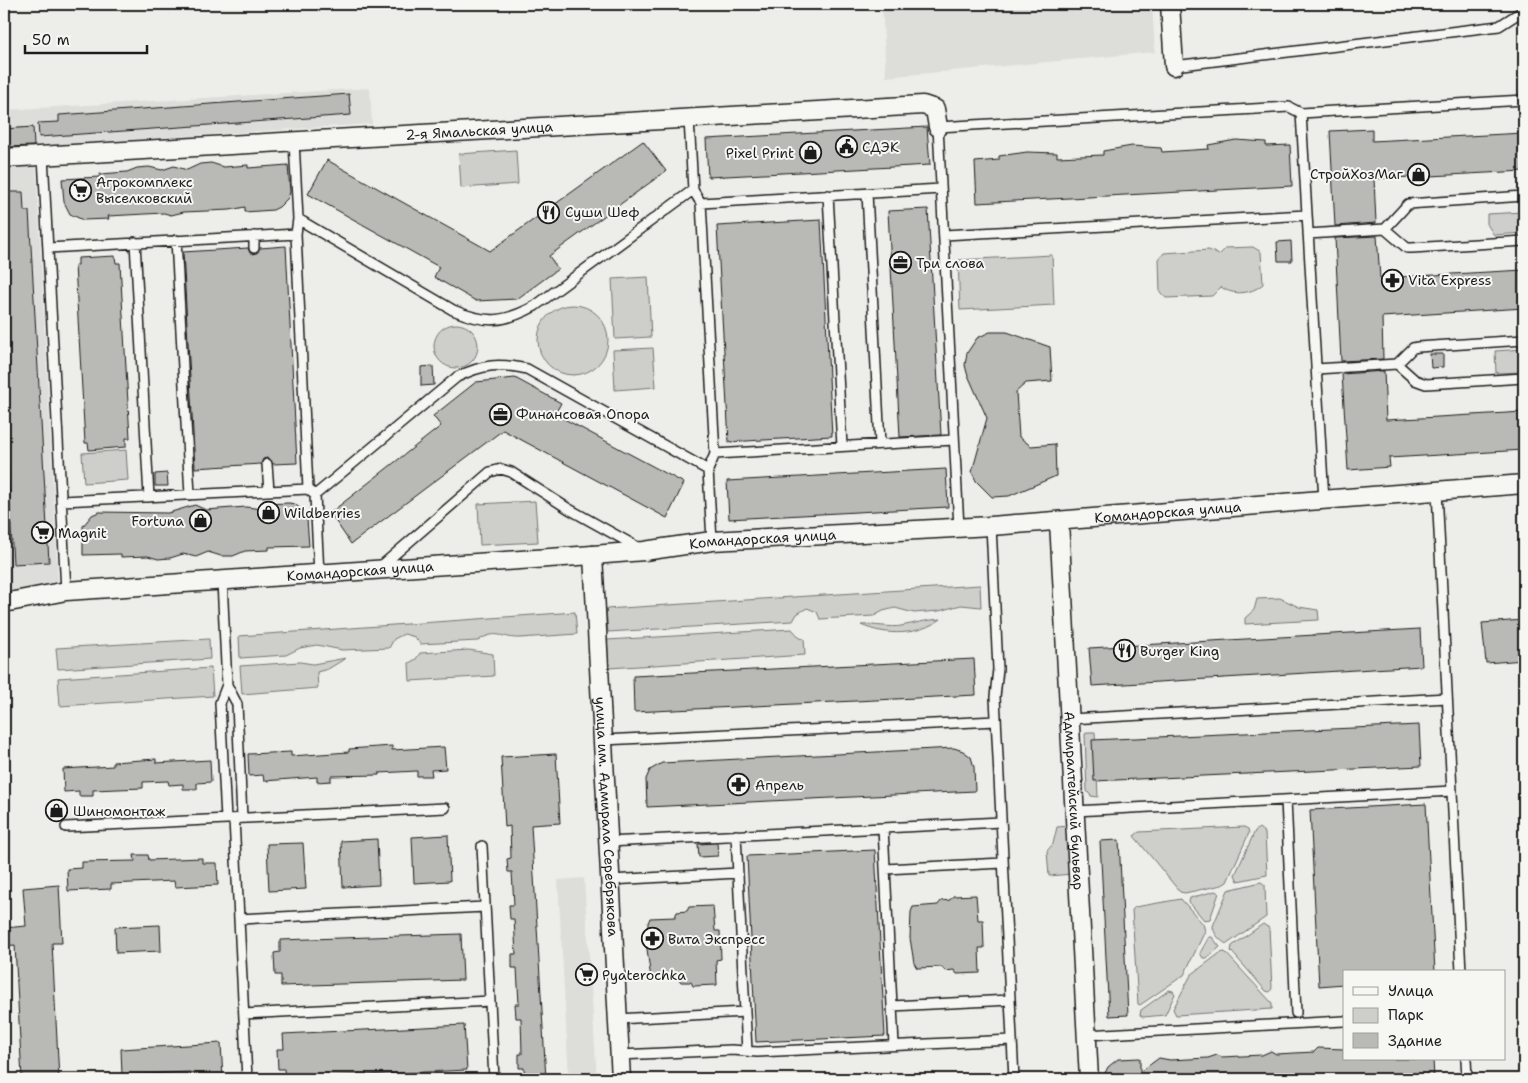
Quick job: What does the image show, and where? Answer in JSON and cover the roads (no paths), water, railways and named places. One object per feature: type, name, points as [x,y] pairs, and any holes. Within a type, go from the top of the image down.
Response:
[{"type":"street","points":[[1170,4],[1174,66]]},
{"type":"street","name":"2-я Ямальская улица","points":[[4,158],[923,105],[935,109],[938,127]]},
{"type":"street","name":"Командорская улица","points":[[4,603],[66,591],[222,582],[378,569],[593,555],[644,551],[712,541],[991,526],[1524,484]]},
{"type":"street","name":"Адмиралтейский бульвар","points":[[1059,521],[1089,1079]]},
{"type":"street","name":"улица им. Адмирала Серебрякова","points":[[593,555],[621,1079]]},
{"type":"lane","points":[[1174,66],[1499,26],[1524,8]]},
{"type":"lane","points":[[959,528],[938,127],[1289,106],[1301,113],[1524,100]]},
{"type":"lane","points":[[1301,113],[1324,500]]},
{"type":"lane","points":[[690,119],[693,190],[701,203],[715,454],[708,470],[712,541]]},
{"type":"lane","points":[[294,141],[298,219],[296,234],[308,488],[315,495],[318,574]]},
{"type":"lane","points":[[44,156],[66,591]]},
{"type":"lane","points":[[701,203],[941,189]]},
{"type":"lane","points":[[298,219],[453,310],[473,319],[495,321],[518,315],[535,306],[693,190]]},
{"type":"lane","points":[[867,193],[880,444]]},
{"type":"lane","points":[[828,195],[842,446]]},
{"type":"lane","points":[[1385,230],[1408,204],[1524,196]]},
{"type":"lane","points":[[944,235],[1307,215]]},
{"type":"lane","points":[[1308,234],[1385,230],[1407,248],[1524,242]]},
{"type":"lane","points":[[48,248],[296,234]]},
{"type":"lane","points":[[254,236],[254,248]]},
{"type":"lane","points":[[176,240],[190,495]]},
{"type":"lane","points":[[135,242],[148,497]]},
{"type":"lane","points":[[1316,369],[1397,364],[1413,348],[1418,347],[1524,340]]},
{"type":"lane","points":[[315,495],[457,378],[479,367],[503,364],[527,369],[708,470]]},
{"type":"lane","points":[[1397,364],[1415,380],[1426,384],[1524,378]]},
{"type":"lane","points":[[715,454],[954,440]]},
{"type":"lane","points":[[267,464],[269,490]]},
{"type":"lane","points":[[378,569],[490,472],[501,469],[511,472],[568,509],[644,551]]},
{"type":"lane","points":[[62,501],[308,488]]},
{"type":"lane","points":[[1437,491],[1461,970]]},
{"type":"lane","points":[[991,526],[998,669],[995,697],[1014,1079]]},
{"type":"lane","points":[[222,582],[227,685],[236,704],[234,819],[247,1079]]},
{"type":"lane","points":[[227,685],[220,703],[234,819]]},
{"type":"lane","points":[[1070,720],[1447,698]]},
{"type":"lane","points":[[602,740],[996,721]]},
{"type":"lane","points":[[1074,811],[1452,791]]},
{"type":"lane","points":[[1286,800],[1296,1013]]},
{"type":"lane","points":[[66,827],[445,808]]},
{"type":"lane","points":[[608,842],[1001,822]]},
{"type":"lane","points":[[883,828],[894,1046]]},
{"type":"lane","points":[[736,835],[747,1051]]},
{"type":"lane","points":[[482,846],[494,1079]]},
{"type":"lane","points":[[885,869],[1004,863]]},
{"type":"lane","points":[[610,880],[738,873]]},
{"type":"lane","points":[[239,919],[485,907]]},
{"type":"lane","points":[[892,1006],[1010,1000]]},
{"type":"lane","points":[[244,1014],[490,1001]]},
{"type":"lane","points":[[617,1018],[745,1012]]},
{"type":"lane","points":[[1086,1035],[1343,1021]]},
{"type":"lane","points":[[619,1055],[1012,1040]]},
{"type":"lane","points":[[1466,1060],[1467,1079]]},
{"type":"place","name":"СДЭК","points":[[846,147]]},
{"type":"place","name":"Pixel Print","points":[[810,153]]},
{"type":"place","name":"СтройХозМаг","points":[[1419,174]]},
{"type":"place","name":"Агрокомплекс Выселковский","points":[[80,190]]},
{"type":"place","name":"Суши Шеф","points":[[549,212]]},
{"type":"place","name":"Три слова","points":[[900,263]]},
{"type":"place","name":"Vita Express","points":[[1392,280]]},
{"type":"place","name":"Финансовая Опора","points":[[500,414]]},
{"type":"place","name":"Wildberries","points":[[268,513]]},
{"type":"place","name":"Fortuna","points":[[200,521]]},
{"type":"place","name":"Magnit","points":[[42,533]]},
{"type":"place","name":"Burger King","points":[[1124,651]]},
{"type":"place","name":"Апрель","points":[[739,785]]},
{"type":"place","name":"Шиномонтаж","points":[[57,811]]},
{"type":"place","name":"Вита Экспресс","points":[[652,939]]},
{"type":"place","name":"Pyaterochka","points":[[586,975]]}]
